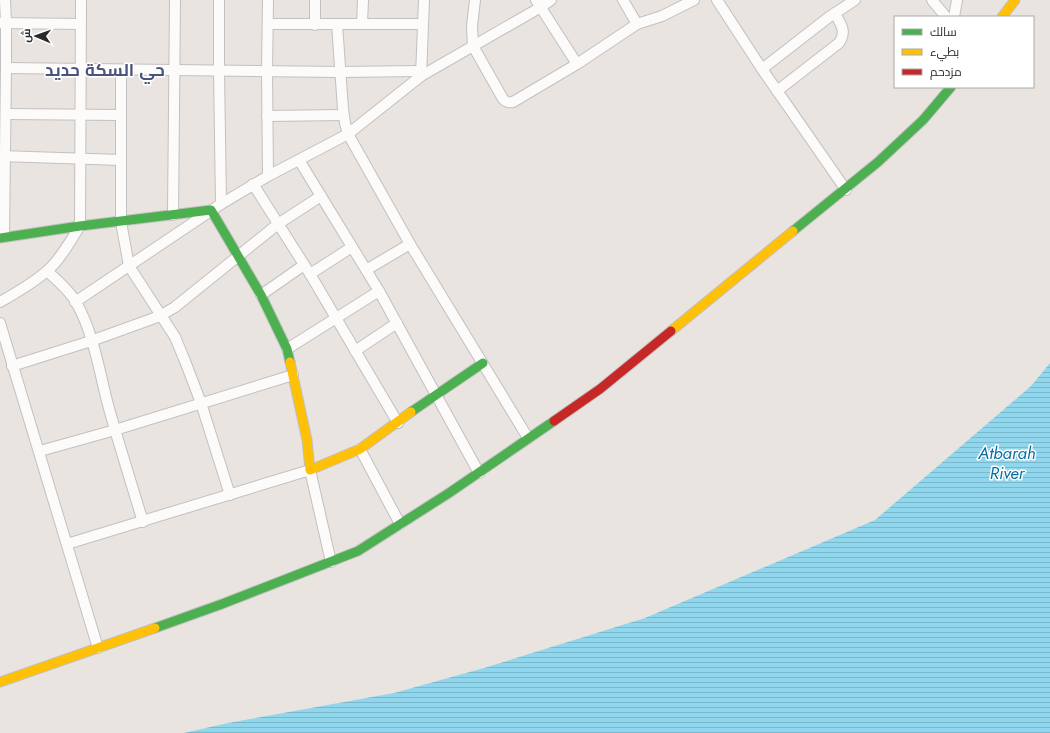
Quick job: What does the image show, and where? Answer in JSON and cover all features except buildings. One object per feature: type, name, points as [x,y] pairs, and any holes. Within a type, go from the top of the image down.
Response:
[{"type":"street","points":[[5,0],[3,23],[6,68],[3,95],[6,114],[3,157],[2,238],[80,226],[212,210]]},
{"type":"street","points":[[0,302],[20,290],[47,270],[67,247],[80,226],[81,0]]},
{"type":"street","points":[[173,215],[175,0]]},
{"type":"street","points":[[219,0],[221,204]]},
{"type":"street","points":[[268,0],[268,176]]},
{"type":"street","points":[[314,24],[315,0]]},
{"type":"street","points":[[362,24],[364,0]]},
{"type":"street","points":[[421,73],[424,0]]},
{"type":"street","points":[[474,0],[472,26],[473,46],[503,99],[505,102],[509,103],[576,64],[637,24],[662,16],[694,0]]},
{"type":"street","points":[[75,302],[221,204],[268,176],[348,134],[421,73],[473,46],[539,4],[551,0]]},
{"type":"street","points":[[623,0],[637,24]]},
{"type":"street","points":[[717,0],[762,69],[846,190]]},
{"type":"street","points":[[762,69],[835,13],[855,0]]},
{"type":"street","points":[[932,0],[945,16]]},
{"type":"street","points":[[954,16],[957,0]]},
{"type":"street","points":[[1003,16],[1016,0]]},
{"type":"street","points":[[539,4],[576,64]]},
{"type":"street","points":[[777,91],[839,43],[843,37],[842,28],[835,13]]},
{"type":"street","points":[[3,23],[81,24]]},
{"type":"street","points":[[268,24],[423,24]]},
{"type":"street","points":[[337,24],[343,115],[348,134],[410,244],[528,438]]},
{"type":"street","points":[[6,68],[421,73]]},
{"type":"street","points":[[121,70],[121,222],[129,266],[174,337],[185,361],[201,403],[230,495]]},
{"type":"street","points":[[0,682],[222,604],[331,562],[358,550],[400,524],[479,473],[600,389],[846,190],[923,120],[950,88]]},
{"type":"street","points":[[6,114],[121,114]]},
{"type":"street","points":[[267,116],[343,115]]},
{"type":"street","points":[[3,157],[121,160]]},
{"type":"street","points":[[299,160],[379,291],[479,473]]},
{"type":"street","points":[[254,184],[310,274],[354,351],[398,423]]},
{"type":"street","points":[[12,366],[91,341],[160,316],[175,307],[278,224],[321,196]]},
{"type":"street","points":[[212,210],[261,295],[287,349],[307,440],[310,470],[331,562]]},
{"type":"street","points":[[366,270],[410,244]]},
{"type":"street","points":[[310,274],[352,247]]},
{"type":"street","points":[[261,295],[304,265]]},
{"type":"street","points":[[47,270],[63,286],[75,302],[84,321],[143,522]]},
{"type":"street","points":[[287,349],[336,320],[379,291]]},
{"type":"street","points":[[0,323],[12,366],[40,451],[98,648]]},
{"type":"street","points":[[354,351],[397,323]]},
{"type":"street","points":[[67,544],[310,470],[360,450],[436,394],[483,363]]},
{"type":"street","points":[[40,451],[115,430],[293,375]]},
{"type":"street","points":[[360,450],[400,524]]},
{"type":"water","name":"Atbarah River","points":[[1050,363],[1050,733],[184,733],[228,723],[394,693],[484,668],[645,618],[875,520],[1031,386]]},
{"type":"traffic: fast","points":[[793,231],[878,162],[923,120],[950,88]]},
{"type":"traffic: fast","points":[[0,238],[80,226],[211,210],[261,295],[287,349],[290,362]]},
{"type":"traffic: fast","points":[[411,412],[483,363]]},
{"type":"traffic: fast","points":[[155,628],[222,604],[358,551],[449,493],[554,421]]},
{"type":"traffic: slow","points":[[1003,16],[1015,0]]},
{"type":"traffic: slow","points":[[671,331],[793,231]]},
{"type":"traffic: slow","points":[[290,362],[307,440],[310,470],[360,449],[411,412]]},
{"type":"traffic: slow","points":[[0,682],[155,628]]},
{"type":"traffic: jam","points":[[554,421],[600,389],[671,331]]},
{"type":"district","name":"حي السكة حديد","points":[[105,70]]}]
